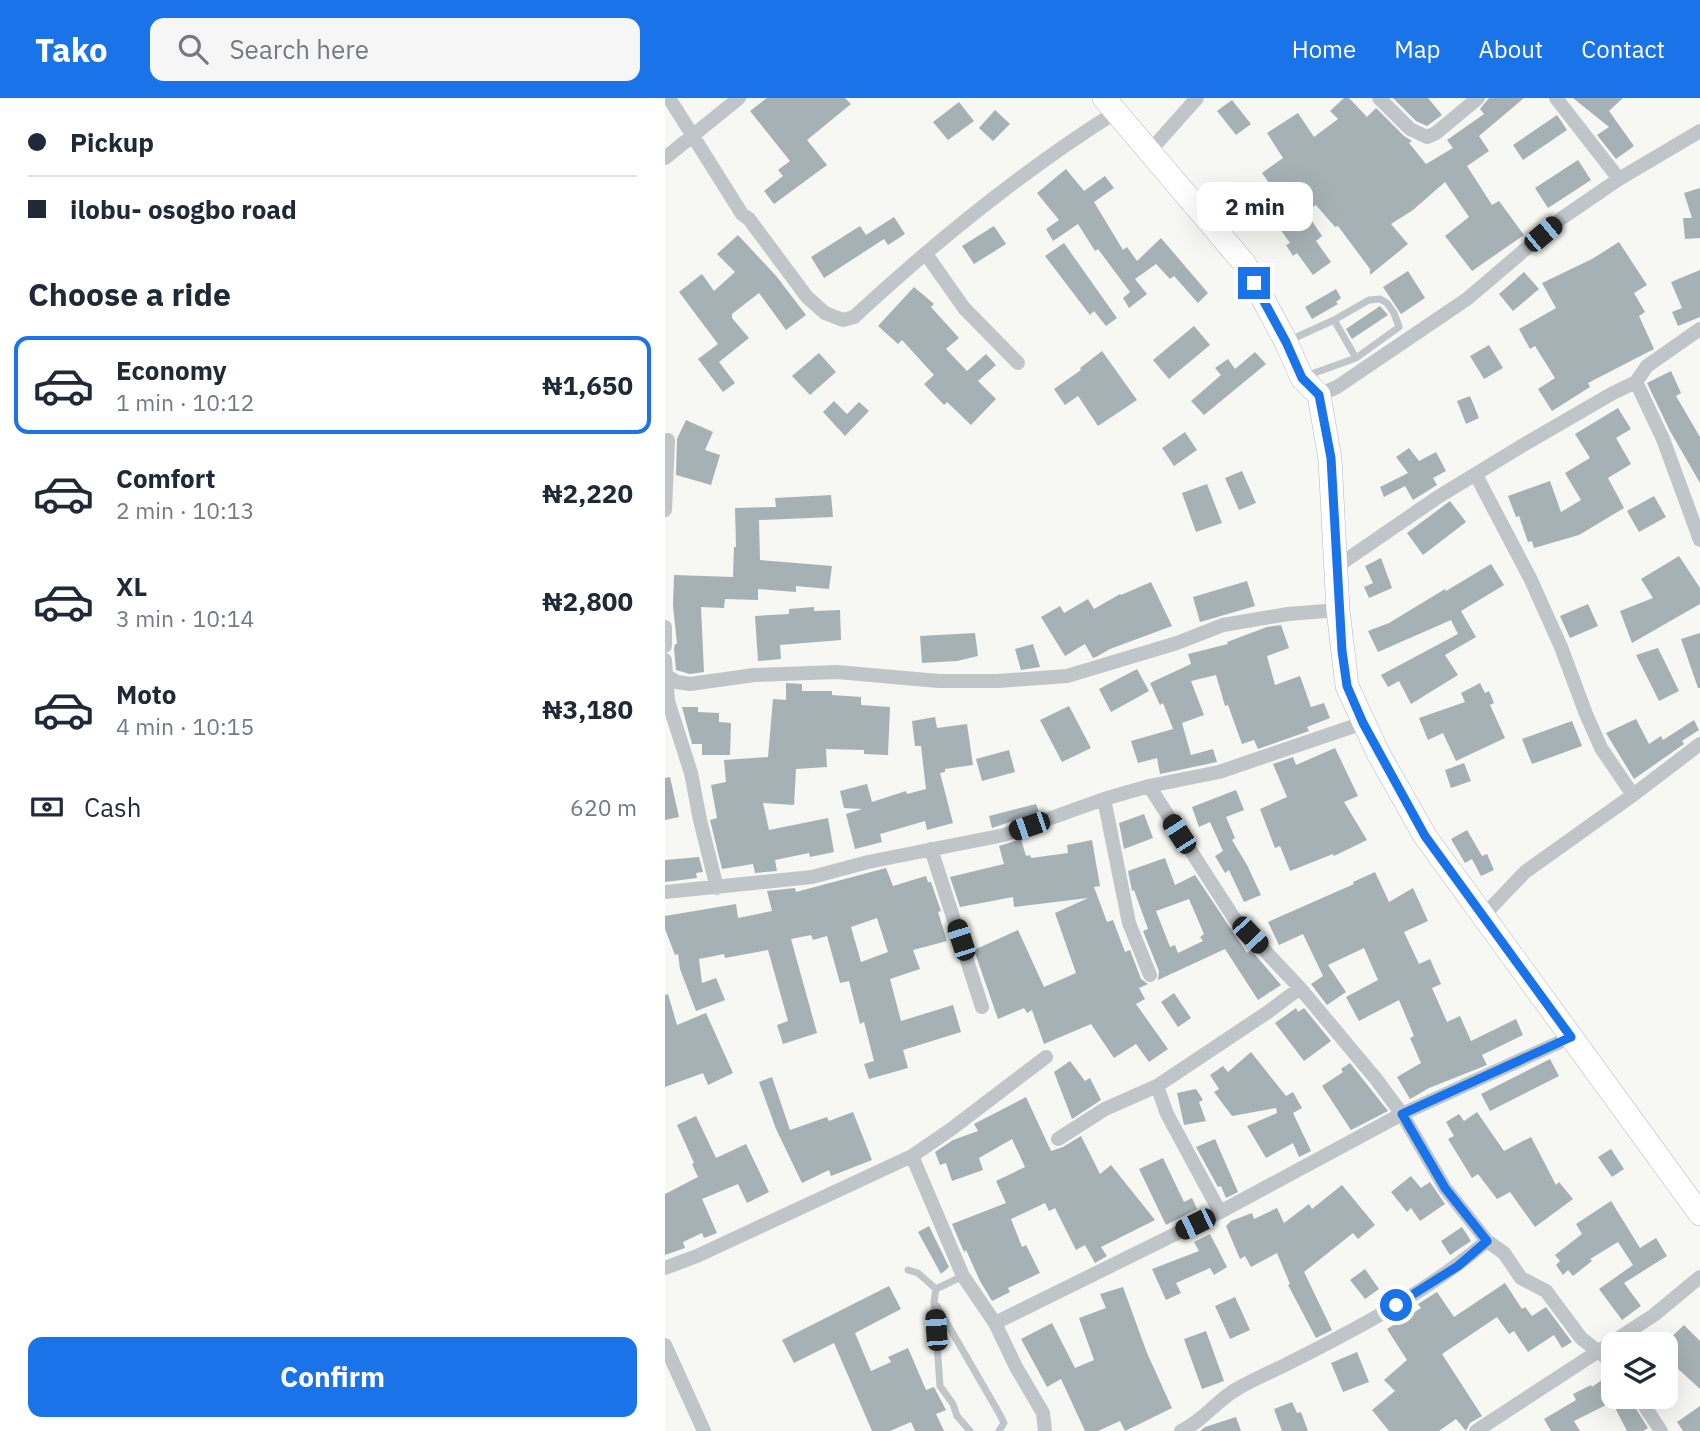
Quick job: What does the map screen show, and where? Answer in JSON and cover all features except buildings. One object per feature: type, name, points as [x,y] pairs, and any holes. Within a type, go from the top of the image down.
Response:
[{"type":"main road","points":[[1110,105],[1244,263],[1302,378],[1319,395],[1331,458],[1338,610],[1347,686],[1363,723],[1425,836],[1700,1214]]},
{"type":"street","points":[[669,98],[742,214],[749,219],[807,297],[825,313],[843,320],[854,317],[997,195],[1064,145],[1110,105]]},
{"type":"street","points":[[665,158],[739,98]]},
{"type":"street","points":[[1149,152],[1197,98]]},
{"type":"street","points":[[1379,98],[1411,130],[1427,137],[1436,133],[1478,98]]},
{"type":"street","points":[[1556,98],[1619,179]]},
{"type":"street","points":[[1319,395],[1337,387],[1467,299],[1562,218],[1619,179],[1700,131]]},
{"type":"street","points":[[926,254],[964,308],[1018,363]]},
{"type":"street","points":[[1336,567],[1438,497],[1525,444],[1636,382],[1647,366],[1700,329]]},
{"type":"street","points":[[1636,382],[1663,439],[1700,540]]},
{"type":"street","points":[[665,510],[668,440]]},
{"type":"street","points":[[1476,475],[1531,580],[1561,646],[1601,748],[1633,795]]},
{"type":"street","points":[[666,675],[677,682],[690,684],[754,675],[837,671],[939,681],[998,681],[1067,676],[1177,643],[1223,625],[1288,614],[1338,610]]},
{"type":"street","points":[[665,627],[665,646]]},
{"type":"street","points":[[665,660],[669,701],[691,773],[717,888]]},
{"type":"street","points":[[665,892],[812,877],[868,862],[1004,835],[1104,799],[1149,786],[1219,772],[1363,723]]},
{"type":"street","points":[[1484,915],[1525,872],[1700,744]]},
{"type":"street","points":[[1149,786],[1234,918],[1300,988],[1402,1114],[1445,1188],[1487,1241],[1504,1252],[1521,1278],[1546,1291],[1581,1338],[1599,1350]]},
{"type":"street","points":[[1104,799],[1129,923],[1150,975]]},
{"type":"street","points":[[931,849],[982,1007]]},
{"type":"street","points":[[1058,1139],[1105,1109],[1157,1086],[1237,1034],[1300,988]]},
{"type":"street","points":[[995,1323],[1220,1212],[1402,1114],[1571,1037]]},
{"type":"street","points":[[665,1269],[912,1156],[1045,1057]]},
{"type":"street","points":[[1157,1086],[1167,1114],[1220,1212]]},
{"type":"street","points":[[912,1156],[963,1276],[995,1323],[1016,1367],[1043,1413],[1045,1431]]},
{"type":"street","points":[[1181,1431],[1219,1405],[1234,1390],[1319,1348],[1412,1295],[1458,1266],[1487,1241]]},
{"type":"street","points":[[1476,1431],[1654,1315],[1700,1277]]},
{"type":"street","points":[[665,1345],[704,1431]]},
{"type":"street","points":[[1647,1409],[1661,1431]]},
{"type":"lane","points":[[1286,342],[1369,300],[1380,299],[1387,303],[1394,313],[1399,327],[1356,358],[1302,378]]},
{"type":"lane","points":[[1334,320],[1356,358]]},
{"type":"lane","points":[[908,1270],[918,1273],[936,1289]]},
{"type":"lane","points":[[936,1289],[963,1276]]},
{"type":"lane","points":[[936,1289],[934,1302],[940,1385],[953,1404],[957,1416],[970,1431]]},
{"type":"lane","points":[[934,1302],[999,1413],[1004,1423],[999,1431]]},
{"type":"route","points":[[1254,283],[1302,378],[1319,395],[1331,458],[1338,610],[1347,686],[1378,753],[1425,836],[1571,1037],[1402,1114],[1445,1188],[1487,1241],[1458,1266],[1396,1305]]}]
